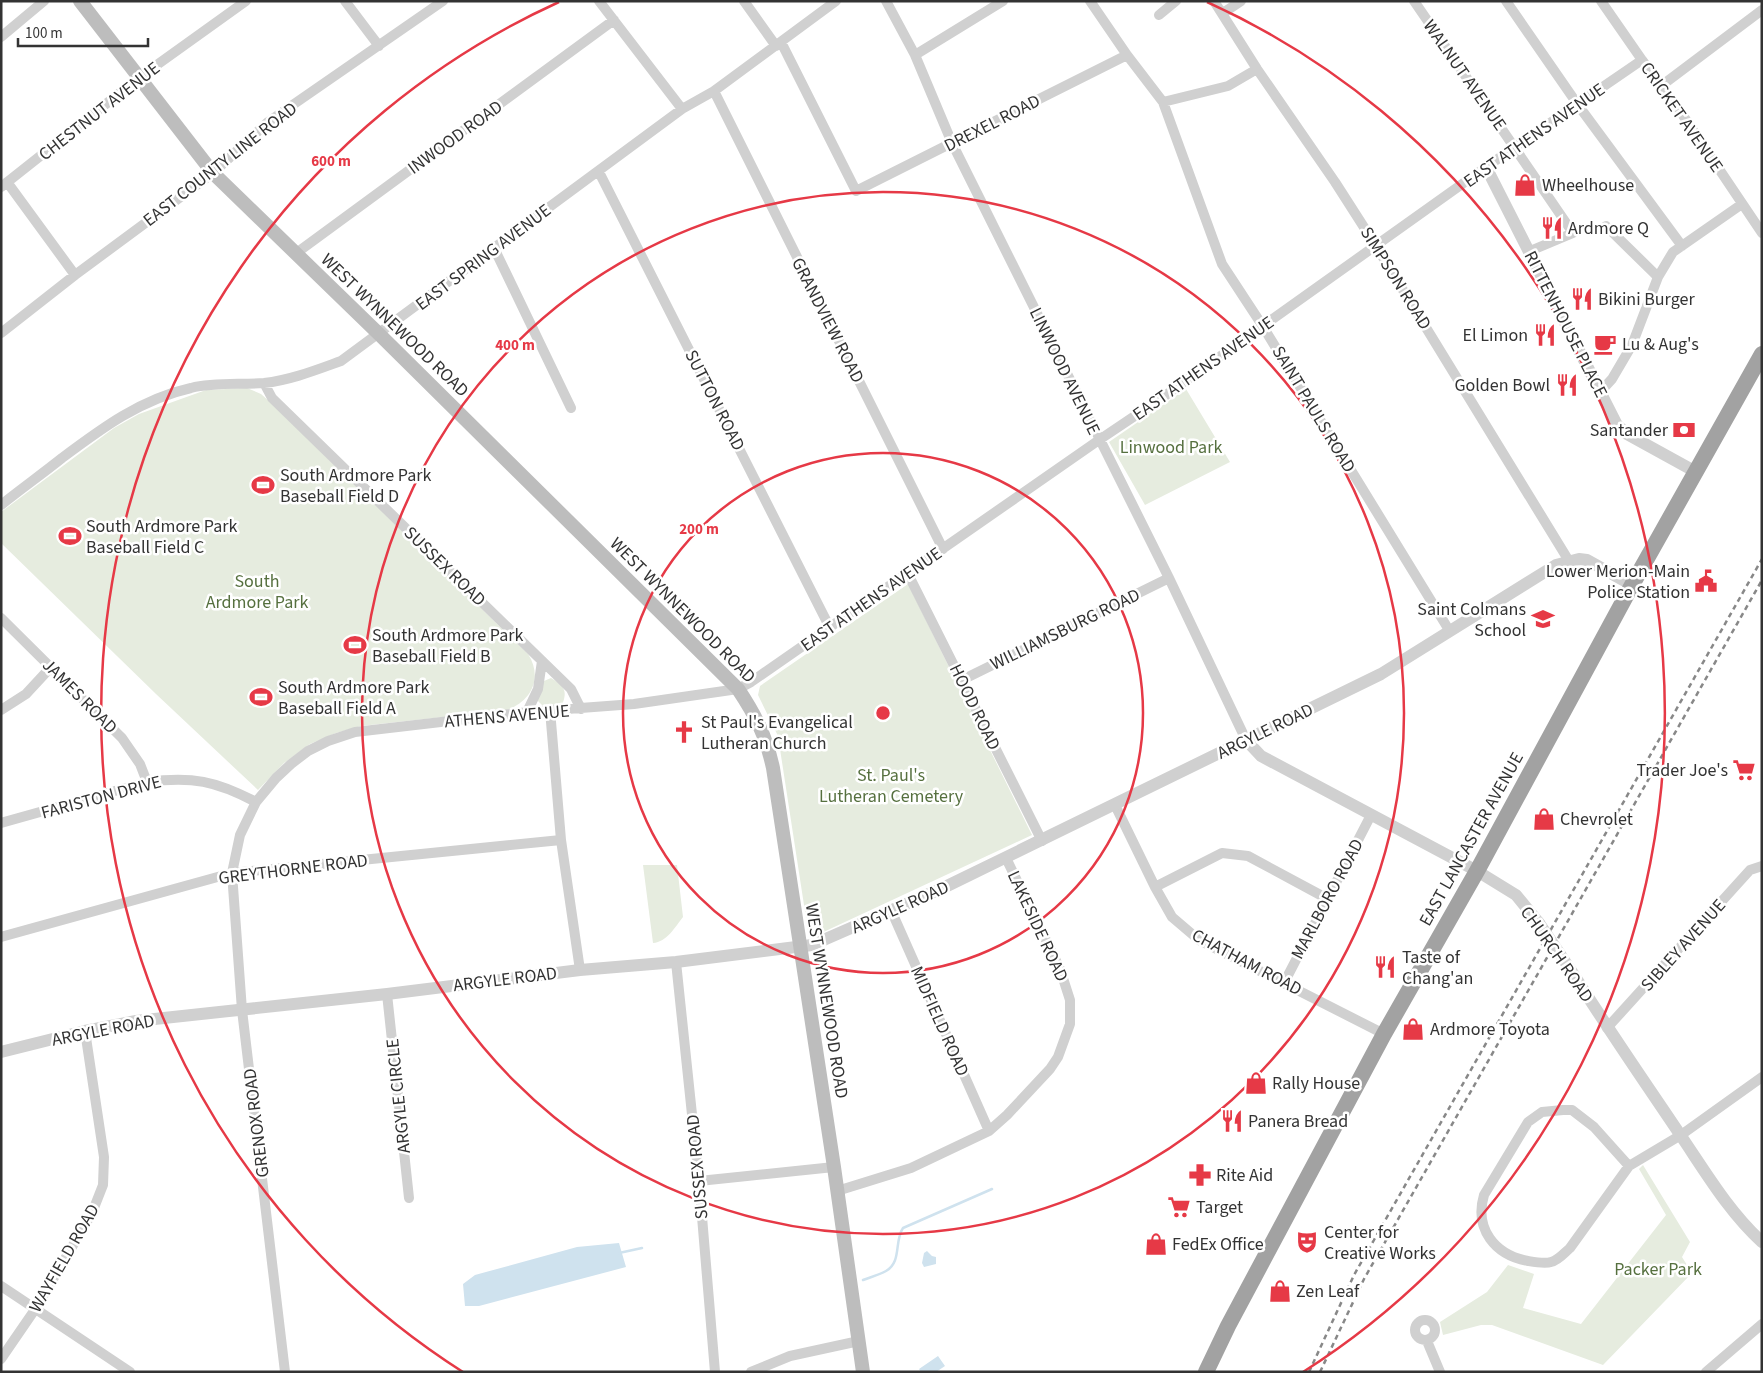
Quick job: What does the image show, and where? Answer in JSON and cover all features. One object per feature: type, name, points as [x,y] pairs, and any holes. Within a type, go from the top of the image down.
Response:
[{"type":"highway","name":"EAST LANCASTER AVENUE","points":[[1206,1372],[1228,1326],[1384,1034],[1477,871],[1632,585],[1762,354]]},
{"type":"main road","name":"WEST WYNNEWOOD ROAD","points":[[80,1],[212,173],[379,334],[738,689],[754,712],[767,744],[773,768],[834,1167],[863,1372]]},
{"type":"street","points":[[1,37],[44,1]]},
{"type":"street","name":"CHESTNUT AVENUE","points":[[4,185],[140,78],[246,1]]},
{"type":"street","points":[[345,1],[379,46]]},
{"type":"street","name":"EAST COUNTY LINE ROAD","points":[[1,333],[75,275],[212,173],[268,122],[442,1]]},
{"type":"street","points":[[599,1],[682,109]]},
{"type":"street","points":[[744,1],[778,44]]},
{"type":"street","name":"EAST SPRING AVENUE","points":[[1,505],[106,425],[149,401],[178,391],[202,386],[264,383],[297,376],[341,361],[682,109],[714,91],[836,1]]},
{"type":"street","name":"LINWOOD AVENUE","points":[[886,1],[915,55],[952,143],[1168,578],[1246,740]]},
{"type":"street","points":[[915,55],[1003,1]]},
{"type":"street","name":"SAINT PAULS ROAD","points":[[1090,1],[1163,102],[1222,264],[1449,630]]},
{"type":"street","points":[[1159,15],[1176,1]]},
{"type":"street","name":"SIMPSON ROAD","points":[[1214,1],[1257,69],[1335,182],[1376,246],[1569,561]]},
{"type":"street","points":[[1223,13],[1241,1]]},
{"type":"street","name":"WALNUT AVENUE","points":[[1414,1],[1573,232],[1530,251]]},
{"type":"street","points":[[1506,1],[1578,105],[1682,246]]},
{"type":"street","name":"CRICKET AVENUE","points":[[1602,1],[1680,111],[1762,233]]},
{"type":"street","points":[[1661,86],[1762,10]]},
{"type":"street","name":"INWOOD ROAD","points":[[296,254],[614,20]]},
{"type":"street","name":"DREXEL ROAD","points":[[778,44],[856,191],[1128,55]]},
{"type":"street","name":"EAST ATHENS AVENUE","points":[[738,689],[830,628],[1166,395],[1486,167],[1642,60]]},
{"type":"street","points":[[1163,102],[1228,86],[1257,69]]},
{"type":"street","name":"GRANDVIEW ROAD","points":[[714,91],[943,549]]},
{"type":"street","name":"RITTENHOUSE PLACE","points":[[1486,167],[1600,392],[1622,430],[1696,472]]},
{"type":"street","name":"SUTTON ROAD","points":[[599,172],[830,628]]},
{"type":"street","points":[[4,185],[75,275]]},
{"type":"street","points":[[1600,392],[1612,379],[1632,345],[1658,277],[1673,252],[1742,204]]},
{"type":"street","points":[[1606,226],[1658,277]]},
{"type":"street","points":[[494,248],[571,408]]},
{"type":"street","name":"SUSSEX ROAD","points":[[264,383],[272,398],[571,689],[581,709]]},
{"type":"street","name":"ARGYLE ROAD","points":[[1,1052],[136,1021],[387,994],[580,970],[676,962],[812,945],[1042,841],[1381,674],[1556,565],[1578,559],[1587,560],[1632,585]]},
{"type":"street","name":"HOOD ROAD","points":[[908,574],[1042,841]]},
{"type":"street","name":"WILLIAMSBURG ROAD","points":[[962,680],[1168,578]]},
{"type":"street","name":"JAMES ROAD","points":[[1,618],[122,738],[140,764],[147,782]]},
{"type":"street","points":[[527,712],[538,689],[542,661]]},
{"type":"street","points":[[1,710],[26,694],[52,667]]},
{"type":"street","name":"ATHENS AVENUE","points":[[232,873],[240,834],[256,802],[276,778],[300,757],[318,746],[341,736],[367,730],[527,712],[634,704],[738,689]]},
{"type":"street","points":[[550,710],[561,840],[580,970]]},
{"type":"street","name":"CHURCH ROAD","points":[[1246,740],[1261,756],[1477,871],[1516,895],[1539,923],[1607,1028],[1716,1188],[1762,1242]]},
{"type":"street","name":"FARISTON DRIVE","points":[[1,823],[147,782],[170,779],[194,780],[230,789],[256,802]]},
{"type":"street","name":"CHATHAM ROAD","points":[[1115,805],[1155,887],[1172,917],[1199,940],[1384,1034]]},
{"type":"street","name":"MARLBORO ROAD","points":[[1284,982],[1326,898],[1371,815]]},
{"type":"street","name":"GREYTHORNE ROAD","points":[[1,937],[232,873],[561,840]]},
{"type":"street","points":[[1155,887],[1222,853],[1248,856],[1326,898]]},
{"type":"street","name":"LAKESIDE ROAD","points":[[837,1190],[911,1168],[989,1131],[1050,1069],[1058,1057],[1070,1024],[1070,1000],[1060,968],[1006,858]]},
{"type":"street","name":"SIBLEY AVENUE","points":[[1607,1028],[1750,870],[1762,866]]},
{"type":"street","name":"GRENOX ROAD","points":[[232,873],[242,1010],[285,1372]]},
{"type":"street","name":"MIDFIELD ROAD","points":[[891,910],[989,1131]]},
{"type":"street","name":"SUSSEX ROAD","points":[[676,962],[699,1182],[715,1372]]},
{"type":"street","name":"ARGYLE CIRCLE","points":[[387,994],[409,1198]]},
{"type":"street","name":"WAYFIELD ROAD","points":[[1,1359],[36,1308],[92,1213],[103,1185],[104,1157],[86,1031]]},
{"type":"street","points":[[1629,1166],[1594,1127],[1572,1110],[1542,1112],[1528,1122],[1484,1196],[1482,1203],[1483,1227],[1493,1243],[1508,1254],[1520,1260],[1550,1263],[1561,1257],[1570,1248],[1629,1166],[1680,1135],[1762,1077]]},
{"type":"street","points":[[699,1182],[834,1167]]},
{"type":"street","points":[[1,1286],[130,1372]]},
{"type":"street","points":[[1706,1372],[1762,1324]]},
{"type":"street","points":[[751,1372],[790,1356],[859,1341]]},
{"type":"street","points":[[1427,1341],[1440,1372]]},
{"type":"green space","name":"South Ardmore Park","points":[[247,388],[261,394],[269,401],[528,654],[535,671],[535,679],[529,694],[523,701],[507,710],[361,726],[336,733],[310,744],[284,763],[258,790],[1,543],[1,512],[114,428],[139,414],[206,390]]},
{"type":"green space","name":"Linwood Park","points":[[1186,389],[1230,462],[1145,505],[1109,442]]},
{"type":"green space","name":"St. Paul's Lutheran Cemetery","points":[[908,584],[1032,835],[817,935],[812,935],[808,931],[778,736],[758,695],[760,686]]},
{"type":"green space","points":[[551,678],[564,689],[565,696],[562,705],[543,706],[536,699],[544,681]]},
{"type":"green space","points":[[643,865],[677,865],[683,917],[667,937],[653,943]]},
{"type":"green space","name":"Packer Park","points":[[1643,1165],[1690,1242],[1682,1257],[1692,1273],[1603,1365],[1492,1325],[1481,1325],[1443,1335],[1440,1322],[1487,1292],[1508,1265],[1534,1274],[1523,1308],[1581,1324],[1666,1215],[1639,1169]]},
{"type":"water","points":[[619,1243],[626,1267],[479,1306],[465,1306],[463,1284],[475,1275],[577,1247]]},
{"type":"water","points":[[927,1251],[936,1257],[936,1264],[924,1267],[922,1263],[924,1253]]},
{"type":"water","points":[[938,1356],[945,1366],[936,1372],[921,1372],[919,1369]]},
{"type":"waterway","points":[[863,1280],[891,1267],[896,1257],[900,1233],[903,1228],[992,1189]]},
{"type":"waterway","points":[[619,1253],[642,1248]]},
{"type":"railway","points":[[1309,1372],[1354,1275],[1762,559]]},
{"type":"railway","points":[[1320,1372],[1364,1279],[1762,580]]},
{"type":"place","name":"Wheelhouse","points":[[1525,185]]},
{"type":"place","name":"Ardmore Q","points":[[1552,228]]},
{"type":"place","name":"Bikini Burger","points":[[1582,299]]},
{"type":"place","name":"El Limon","points":[[1545,335]]},
{"type":"place","name":"Lu & Aug's","points":[[1605,344]]},
{"type":"place","name":"Golden Bowl","points":[[1567,385]]},
{"type":"place","name":"Santander","points":[[1684,430]]},
{"type":"place","name":"South Ardmore Park Baseball Field D","points":[[263,485]]},
{"type":"place","name":"South Ardmore Park Baseball Field C","points":[[70,536]]},
{"type":"place","name":"Lower Merion-Main Police Station","points":[[1706,581]]},
{"type":"place","name":"Saint Colmans School","points":[[1543,619]]},
{"type":"place","name":"South Ardmore Park Baseball Field B","points":[[355,645]]},
{"type":"place","name":"South Ardmore Park Baseball Field A","points":[[261,697]]},
{"type":"place","name":"St Paul's Evangelical Lutheran Church","points":[[684,732]]},
{"type":"place","name":"Trader Joe's","points":[[1744,770]]},
{"type":"place","name":"Chevrolet","points":[[1544,819]]},
{"type":"place","name":"Taste of Chang'an","points":[[1385,967]]},
{"type":"place","name":"Ardmore Toyota","points":[[1413,1029]]},
{"type":"place","name":"Rally House","points":[[1256,1083]]},
{"type":"place","name":"Panera Bread","points":[[1232,1121]]},
{"type":"place","name":"Rite Aid","points":[[1200,1175]]},
{"type":"place","name":"Target","points":[[1179,1207]]},
{"type":"place","name":"Center for Creative Works","points":[[1307,1242]]},
{"type":"place","name":"FedEx Office","points":[[1156,1244]]},
{"type":"place","name":"Zen Leaf","points":[[1280,1291]]}]
